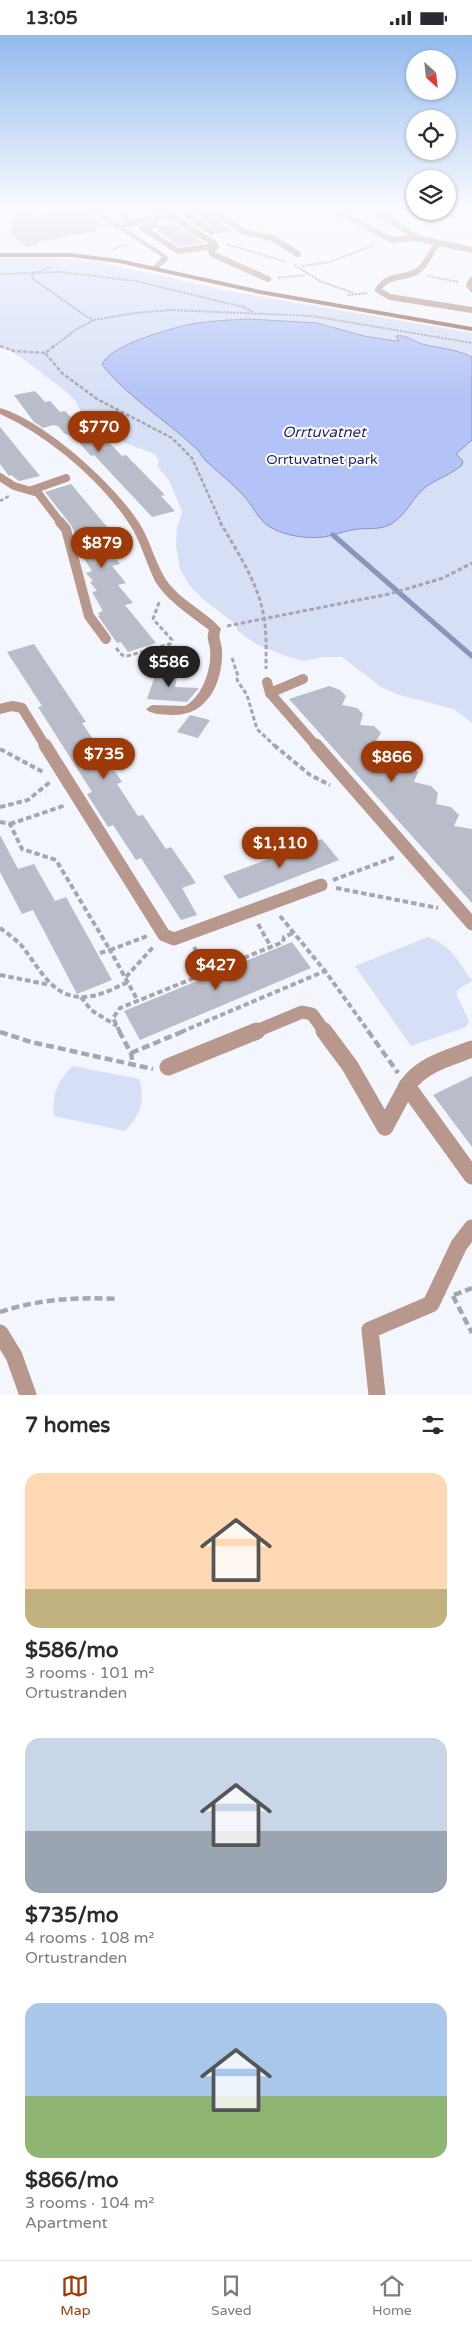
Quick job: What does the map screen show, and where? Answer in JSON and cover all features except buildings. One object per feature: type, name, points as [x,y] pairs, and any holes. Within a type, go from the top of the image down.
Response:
[{"type":"main road","points":[[170,272],[250,290],[472,329]]},
{"type":"street","points":[[0,411],[21,421],[70,456],[96,481],[135,526],[161,581],[172,594],[215,629],[212,636],[216,649],[215,661],[210,684],[199,701],[191,708],[180,711],[152,709]]},
{"type":"lane","points":[[253,272],[268,279]]},
{"type":"lane","points":[[412,272],[383,282],[378,290],[390,297],[472,310]]},
{"type":"lane","points":[[0,477],[14,486],[42,496],[66,529],[89,617],[106,639]]},
{"type":"lane","points":[[32,491],[66,478]]},
{"type":"lane","points":[[302,679],[268,688],[361,798],[472,924]]},
{"type":"lane","points":[[0,709],[12,706],[22,708],[163,933],[174,939],[321,885]]},
{"type":"lane","points":[[168,1067],[302,1012],[312,1014],[350,1066],[385,1127],[411,1078],[421,1071],[472,1049]]},
{"type":"lane","points":[[407,1086],[472,1176]]},
{"type":"lane","points":[[377,1395],[370,1330],[431,1304],[459,1245],[472,1229]]},
{"type":"lane","points":[[0,1333],[14,1356],[28,1395]]},
{"type":"path","points":[[0,274],[26,272]]},
{"type":"path","points":[[34,272],[32,278],[38,283],[87,317],[94,319]]},
{"type":"path","points":[[64,272],[145,282],[197,297],[243,307],[255,313]]},
{"type":"path","points":[[304,272],[340,290],[360,294]]},
{"type":"path","points":[[408,274],[440,277],[471,285]]},
{"type":"path","points":[[268,279],[307,275]]},
{"type":"path","points":[[1,347],[14,351],[45,353],[94,319],[171,310],[329,318],[472,343]]},
{"type":"path","points":[[45,353],[62,373],[97,399],[172,438],[192,458],[220,521],[249,573],[265,617],[264,649],[268,688]]},
{"type":"path","points":[[215,629],[265,617],[405,590],[448,576],[472,563]]},
{"type":"path","points":[[106,639],[122,655],[127,657],[170,644],[172,640],[153,619],[159,601],[172,594]]},
{"type":"path","points":[[231,655],[238,676],[237,680],[247,695],[254,721],[262,735],[310,775],[361,798]]},
{"type":"path","points":[[0,749],[47,774]]},
{"type":"path","points":[[0,807],[28,800],[54,778]]},
{"type":"path","points":[[0,822],[10,825],[80,800]]},
{"type":"path","points":[[10,825],[22,849],[56,860],[126,977],[138,1001]]},
{"type":"path","points":[[321,885],[408,852]]},
{"type":"path","points":[[321,885],[462,912]]},
{"type":"path","points":[[271,904],[325,971],[407,1086]]},
{"type":"path","points":[[250,911],[271,947]]},
{"type":"path","points":[[0,928],[20,943],[50,985]]},
{"type":"path","points":[[100,953],[163,933]]},
{"type":"path","points":[[126,977],[163,933]]},
{"type":"path","points":[[133,1065],[131,1053],[113,1018],[120,1009],[283,942],[284,937],[293,933]]},
{"type":"path","points":[[186,935],[209,973]]},
{"type":"path","points":[[131,1053],[325,971]]},
{"type":"path","points":[[0,975],[50,985],[67,994],[81,997],[93,995],[128,982]]},
{"type":"path","points":[[81,997],[91,1010],[118,1026]]},
{"type":"path","points":[[0,1032],[31,1042],[155,1070],[168,1067]]},
{"type":"path","points":[[453,1295],[472,1333]]},
{"type":"path","points":[[0,1312],[25,1305],[83,1297],[118,1299]]},
{"type":"green space","name":"Orrtuvatnet park","points":[[0,272],[146,272],[228,291],[472,333],[472,723],[454,709],[399,695],[381,687],[342,657],[322,657],[304,661],[288,657],[256,644],[238,631],[234,623],[204,600],[189,585],[180,569],[176,545],[177,528],[182,512],[170,482],[157,466],[159,461],[155,454],[125,443],[115,434],[83,416],[76,402],[68,393],[0,344]]},
{"type":"green space","points":[[428,937],[436,940],[448,949],[459,961],[472,981],[457,990],[457,996],[469,1021],[466,1027],[411,1046],[355,966]]},
{"type":"green space","points":[[73,1066],[139,1079],[142,1100],[138,1113],[125,1131],[54,1116],[53,1109],[57,1088],[63,1076]]},
{"type":"water","name":"Orrtuvatnet","points":[[248,319],[317,323],[364,336],[396,341],[399,341],[396,336],[403,336],[422,344],[454,350],[472,357],[472,440],[456,454],[463,461],[462,465],[422,490],[401,516],[387,526],[354,530],[317,538],[289,535],[270,527],[262,520],[243,495],[207,462],[198,450],[136,399],[102,365],[106,358],[115,351],[170,329],[212,321]]},
{"type":"waterway","points":[[333,535],[472,656]]}]
